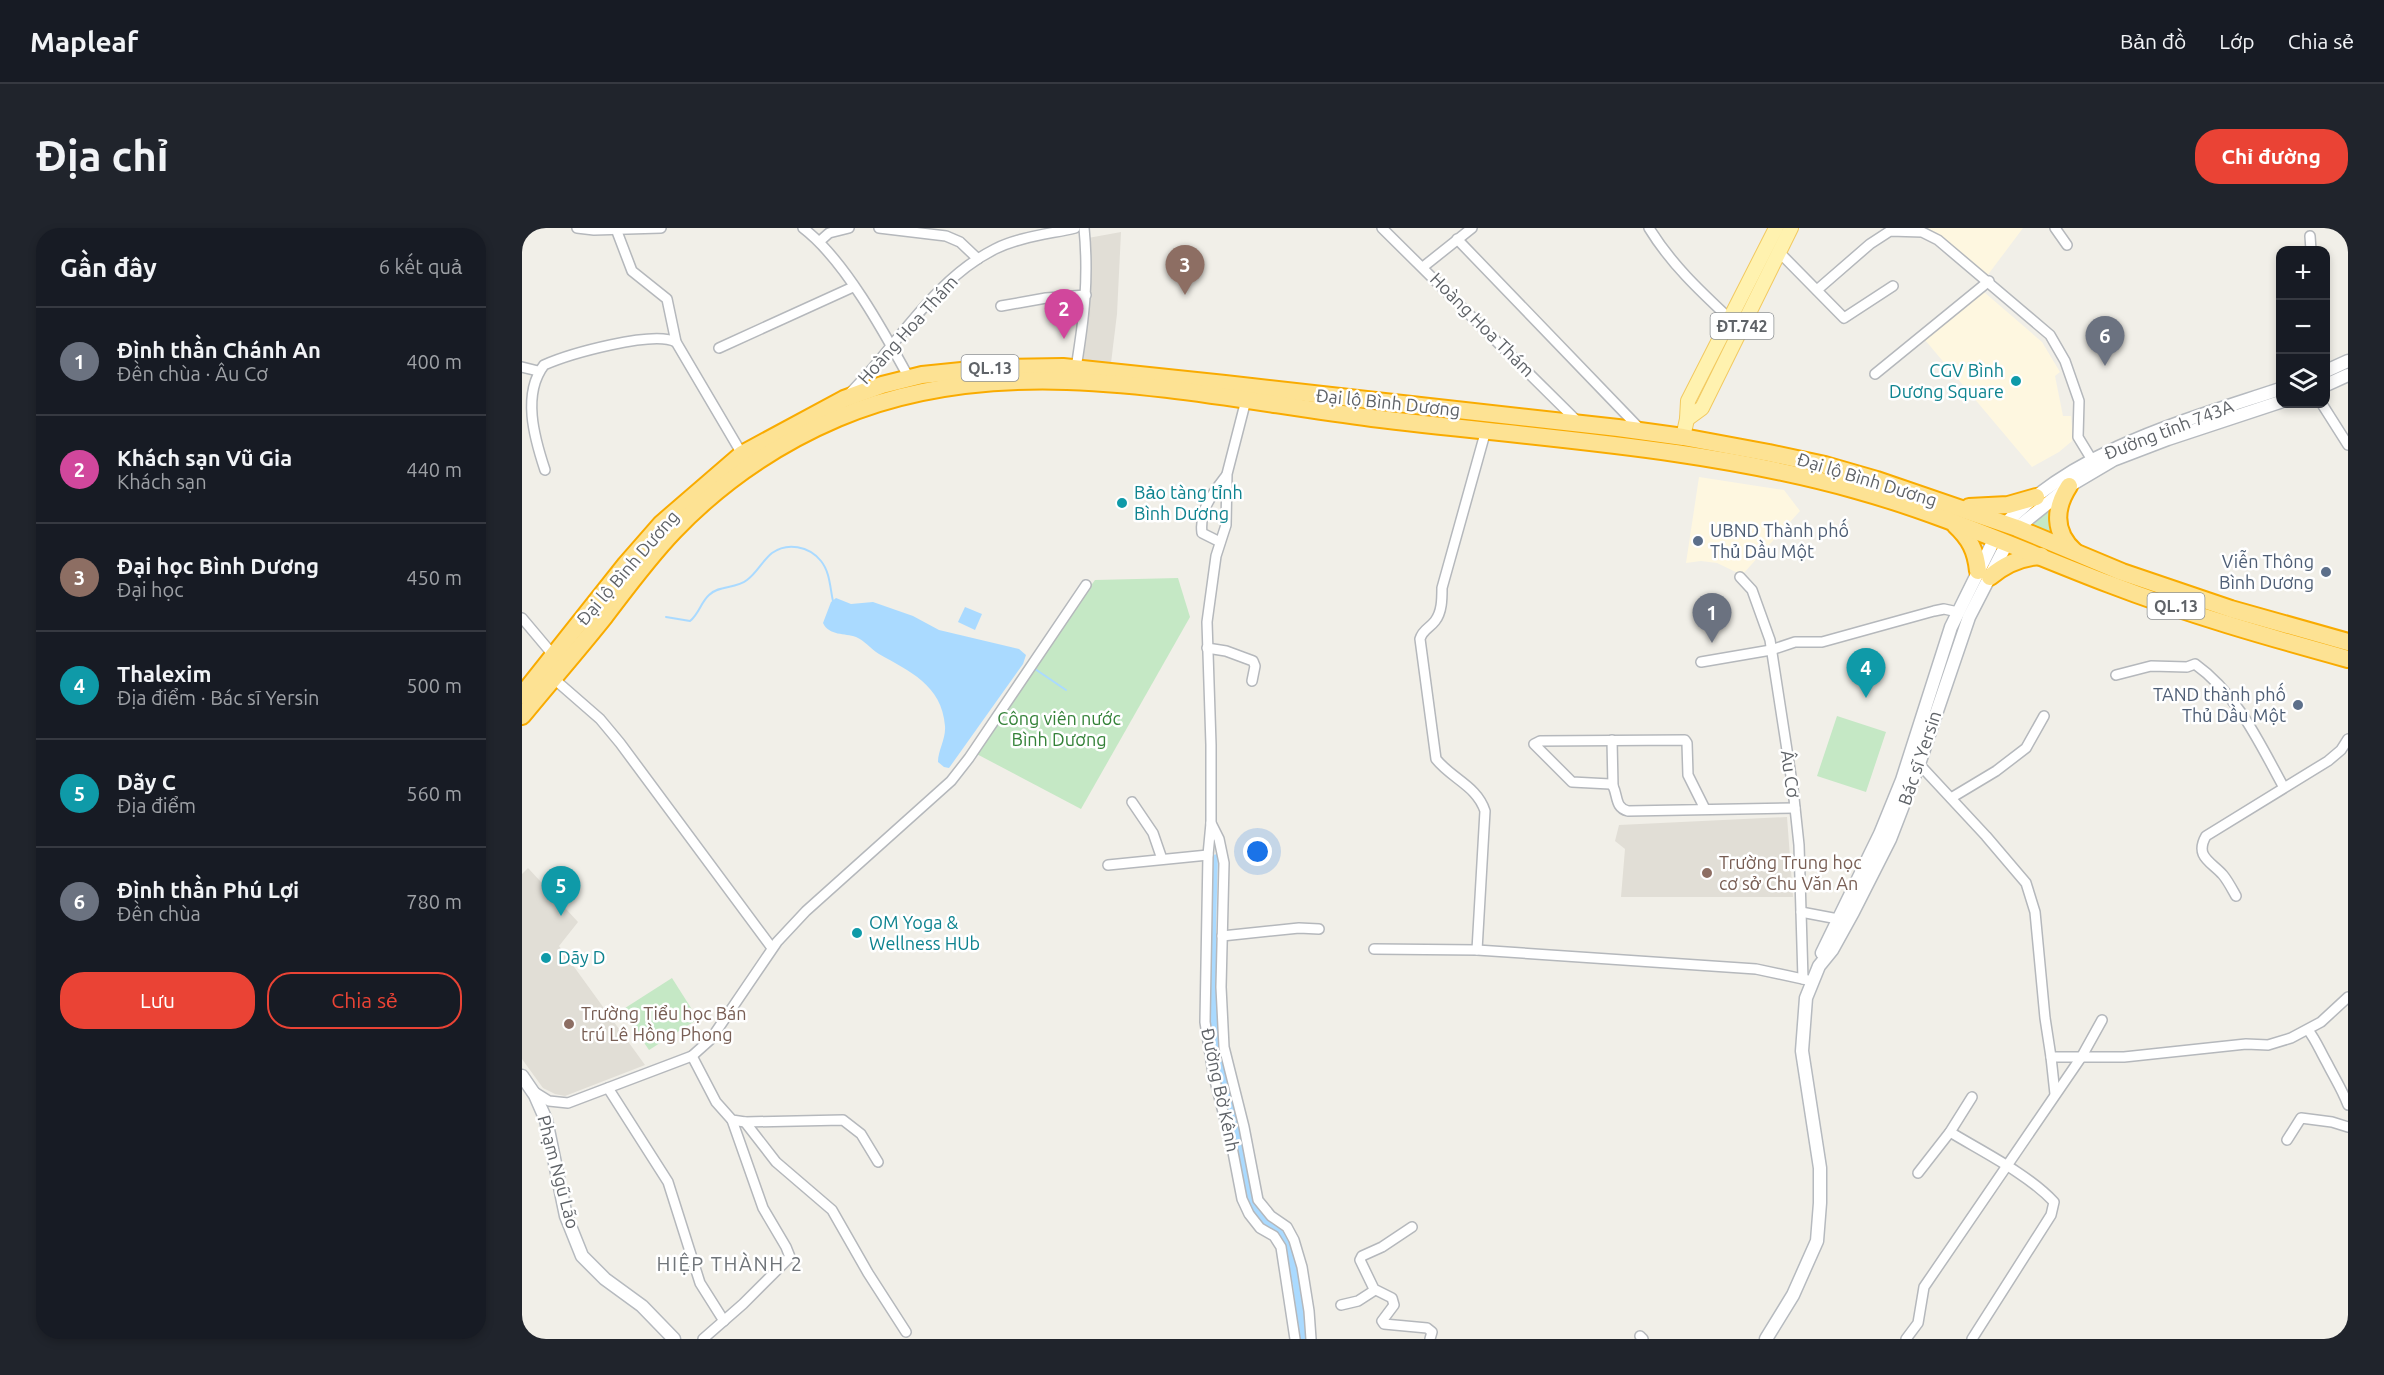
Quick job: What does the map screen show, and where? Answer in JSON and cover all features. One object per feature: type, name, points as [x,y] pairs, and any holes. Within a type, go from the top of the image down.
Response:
[{"type":"highway","name":"Đại lộ Bình Dương","points":[[522,695],[626,564],[661,524],[742,454],[844,399],[991,368],[1076,368],[1580,424],[1683,437],[1825,465],[1877,480],[1950,513],[2001,540],[2114,586],[2222,622],[2348,659]]},
{"type":"highway","name":"Đại lộ Bình Dương","points":[[522,717],[673,532],[705,501],[755,462],[837,419],[911,386],[990,382],[1058,381],[1143,387],[1371,418],[1595,444],[1602,451],[1666,459],[1680,454],[1766,468],[2011,526],[2122,572],[2231,609],[2348,642]]},
{"type":"highway","points":[[1680,454],[1683,437]]},
{"type":"highway","points":[[2069,486],[2058,507],[2056,521],[2062,538],[2075,552]]},
{"type":"highway","points":[[2036,496],[2018,503],[1950,513],[1970,541],[1984,574],[2010,563],[2041,556]]},
{"type":"highway","points":[[2001,540],[2011,526]]},
{"type":"main road","name":"ĐT.742","points":[[1683,437],[1688,401],[1776,228]]},
{"type":"main road","name":"ĐT.742","points":[[1687,419],[1701,408],[1791,228]]},
{"type":"main road","points":[[2330,367],[2348,361]]},
{"type":"main road","points":[[2330,383],[2348,375]]},
{"type":"main road","name":"Đường tỉnh 743A","points":[[2011,526],[2112,460],[2166,434],[2276,391]]},
{"type":"main road","name":"Đường tỉnh 743A","points":[[2011,526],[2036,496],[2110,450],[2276,403]]},
{"type":"main road","name":"Bác sĩ Yersin","points":[[1933,702],[1969,617],[1984,574],[2001,540]]},
{"type":"main road","name":"Bác sĩ Yersin","points":[[1766,1339],[1793,1295],[1817,1241],[1820,1168],[1802,1051],[1808,980],[1832,950],[1885,836],[1914,761],[1933,702],[1951,627],[1958,612],[1984,574]]},
{"type":"main road","name":"Bác sĩ Yersin","points":[[1819,966],[1822,951],[1838,919],[1863,882]]},
{"type":"main road","name":"Phạm Ngũ Lão","points":[[522,1076],[546,1120],[566,1215],[582,1256],[605,1279],[642,1306],[674,1339]]},
{"type":"street","points":[[577,228],[594,230],[661,228]]},
{"type":"street","points":[[803,228],[820,241],[854,287],[891,344],[911,386]]},
{"type":"street","points":[[820,241],[830,233],[849,228]]},
{"type":"street","points":[[879,228],[946,236],[960,242],[978,259]]},
{"type":"street","name":"Hoàng Hoa Thám","points":[[844,399],[941,290],[978,259],[1010,243],[1075,228]]},
{"type":"street","points":[[1076,368],[1088,265],[1084,228]]},
{"type":"street","name":"Hoàng Hoa Thám","points":[[1382,228],[1580,424]]},
{"type":"street","points":[[1423,267],[1472,228]]},
{"type":"street","points":[[1649,228],[1663,251],[1694,286],[1731,320]]},
{"type":"street","points":[[2055,228],[2067,245]]},
{"type":"street","points":[[616,229],[632,271],[667,299],[676,342],[742,454]]},
{"type":"street","points":[[1817,290],[1870,244],[1890,231],[1922,232],[1954,252],[2050,335],[2065,362],[2079,401],[2078,437],[2091,460]]},
{"type":"street","points":[[2310,236],[2311,246]]},
{"type":"street","points":[[1457,239],[1643,432]]},
{"type":"street","points":[[1779,252],[1844,318],[1893,286]]},
{"type":"street","points":[[1875,374],[1989,281]]},
{"type":"street","points":[[719,348],[854,287]]},
{"type":"street","points":[[1000,306],[1046,298],[1086,295]]},
{"type":"street","points":[[545,470],[529,412],[532,383],[544,365],[554,360],[630,340],[661,338],[676,342]]},
{"type":"street","points":[[522,368],[538,371]]},
{"type":"street","points":[[1220,542],[1202,532],[1201,521],[1209,498],[1227,474],[1246,400]]},
{"type":"street","points":[[2325,408],[2348,445]]},
{"type":"street","points":[[1478,950],[1485,812],[1474,790],[1436,759],[1420,639],[1424,629],[1434,623],[1440,610],[1442,588],[1486,430]]},
{"type":"street","name":"Đường Bờ Kênh","points":[[1227,474],[1226,525],[1216,556],[1207,622],[1211,823],[1208,855],[1204,1022],[1213,1073],[1232,1146],[1242,1199],[1249,1214],[1260,1228],[1274,1236],[1281,1247],[1295,1339]]},
{"type":"street","name":"Âu Cơ","points":[[1740,577],[1752,590],[1772,650],[1795,808],[1801,912],[1808,980]]},
{"type":"street","points":[[531,1089],[549,1101],[568,1103],[692,1056],[711,1039],[772,948],[806,911],[951,781],[1086,585]]},
{"type":"street","points":[[1701,662],[1772,650],[1795,642],[1822,642],[1934,610],[1944,609],[1958,612]]},
{"type":"street","points":[[522,618],[554,656]]},
{"type":"street","points":[[1207,648],[1251,659],[1255,666],[1252,681]]},
{"type":"street","points":[[2116,675],[2151,666],[2187,667],[2195,664],[2211,676],[2237,705],[2283,786]]},
{"type":"street","points":[[553,678],[600,719],[620,743],[772,948]]},
{"type":"street","points":[[1951,798],[1996,771],[2026,748],[2044,716]]},
{"type":"street","points":[[2236,896],[2224,876],[2212,867],[2203,854],[2202,843],[2212,831],[2328,760],[2341,750],[2348,739]]},
{"type":"street","points":[[1612,740],[1613,786],[1620,807],[1628,811],[1795,808]]},
{"type":"street","points":[[1613,786],[1572,782],[1534,744],[1540,741],[1685,740],[1688,775],[1705,809]]},
{"type":"street","points":[[1914,761],[1986,836],[2026,883],[2035,912],[2055,1094]]},
{"type":"street","points":[[1132,802],[1153,832],[1162,859]]},
{"type":"street","points":[[1211,823],[1219,839],[1224,863],[1221,987],[1224,1047],[1258,1200],[1271,1216],[1287,1227],[1294,1240],[1304,1278],[1311,1339]]},
{"type":"street","points":[[1108,865],[1208,855]]},
{"type":"street","points":[[1801,912],[1838,919]]},
{"type":"street","points":[[1222,936],[1299,928],[1319,929]]},
{"type":"street","points":[[1374,949],[1478,950],[1756,969],[1808,980]]},
{"type":"street","points":[[2051,1057],[2124,1057],[2246,1044],[2268,1045],[2308,1029],[2328,1016],[2348,997]]},
{"type":"street","points":[[1906,1339],[1918,1323],[1924,1287],[2082,1056],[2102,1020]]},
{"type":"street","points":[[2308,1029],[2318,1042],[2326,1063],[2340,1083],[2348,1105]]},
{"type":"street","points":[[692,1056],[716,1102],[732,1120],[763,1208],[786,1247],[789,1257],[703,1339]]},
{"type":"street","points":[[608,1088],[668,1182],[700,1282],[724,1321]]},
{"type":"street","points":[[1918,1173],[1950,1132],[1971,1097]]},
{"type":"street","points":[[2287,1140],[2301,1118],[2348,1126]]},
{"type":"street","points":[[732,1120],[745,1122],[843,1120],[861,1134],[878,1162]]},
{"type":"street","points":[[745,1122],[776,1162],[832,1210],[868,1273],[906,1332]]},
{"type":"street","points":[[1950,1132],[2006,1166],[2047,1194],[2054,1202],[2051,1215],[1972,1339]]},
{"type":"street","points":[[1412,1227],[1382,1247],[1362,1256],[1360,1260],[1375,1290],[1389,1295],[1394,1305],[1382,1321],[1384,1324],[1427,1328],[1432,1332],[1430,1339]]},
{"type":"street","points":[[1341,1305],[1358,1301],[1375,1290]]},
{"type":"shaded area","points":[[1928,228],[2023,228],[1987,276]]},
{"type":"shaded area","points":[[1121,232],[1117,314],[1111,363],[1081,360],[1088,238]]},
{"type":"shaded area","points":[[1984,292],[2042,342],[2060,372],[2055,376],[2063,416],[2071,416],[2072,441],[2059,452],[2032,467],[1925,340]]},
{"type":"shaded area","points":[[1699,477],[1784,490],[1800,511],[1742,575],[1717,563],[1701,561],[1686,563]]},
{"type":"shaded area","name":"Trường Trung học cơ sở Chu Văn An","points":[[1787,817],[1793,897],[1621,897],[1625,849],[1615,841],[1619,825]]},
{"type":"shaded area","name":"Trường Tiểu học Bán trú Lê Hồng Phong","points":[[528,868],[578,922],[559,946],[645,1065],[565,1096],[543,1088],[522,1059],[522,874]]},
{"type":"green space","points":[[2049,510],[2053,537],[2029,528]]},
{"type":"green space","name":"Công viên nước Bình Dương","points":[[1178,578],[1190,617],[1081,809],[971,751],[1095,580]]},
{"type":"green space","points":[[1837,716],[1886,732],[1866,792],[1817,776]]},
{"type":"green space","points":[[672,978],[698,1019],[649,1050],[622,1010]]},
{"type":"water","points":[[836,598],[851,604],[873,602],[913,616],[939,630],[1019,649],[1026,655],[1023,664],[949,768],[938,762],[945,726],[938,700],[931,690],[912,673],[879,654],[862,640],[833,632],[826,627],[823,623],[831,602]]},
{"type":"water","points":[[965,607],[982,614],[975,630],[958,622]]},
{"type":"water","points":[[1218,854],[1216,930],[1219,1036],[1256,1202],[1284,1232],[1296,1259],[1304,1301],[1306,1339],[1299,1339],[1293,1286],[1283,1241],[1264,1227],[1248,1205],[1216,1063],[1209,1010],[1212,855]]},
{"type":"waterway","points":[[666,617],[690,621],[713,592],[743,583],[772,553],[791,547],[804,549],[821,561],[828,575],[833,601]]},
{"type":"waterway","points":[[1035,669],[1066,690]]},
{"type":"place","name":"Đại học Bình Dương","points":[[1185,295]]},
{"type":"place","name":"Khách sạn Vũ Gia","points":[[1064,339]]},
{"type":"place","name":"Đình thần Phú Lợi","points":[[2105,366]]},
{"type":"place","name":"CGV Bình Dương Square","points":[[2016,381]]},
{"type":"place","name":"Bảo tàng tỉnh Bình Dương","points":[[1122,503]]},
{"type":"place","name":"UBND Thành phố Thủ Dầu Một","points":[[1698,541]]},
{"type":"place","name":"Viễn Thông Bình Dương","points":[[2326,572]]},
{"type":"place","name":"Đình thần Chánh An","points":[[1712,643]]},
{"type":"place","name":"Thalexim","points":[[1866,698]]},
{"type":"place","name":"TAND thành phố Thủ Dầu Một","points":[[2298,705]]},
{"type":"place","name":"Trường Trung học cơ sở Chu Văn An","points":[[1707,873]]},
{"type":"place","name":"Dãy C","points":[[561,916]]},
{"type":"place","name":"OM Yoga & Wellness HUb","points":[[857,933]]},
{"type":"place","name":"Dãy D","points":[[546,958]]},
{"type":"place","name":"Trường Tiểu học Bán trú Lê Hồng Phong","points":[[569,1024]]},
{"type":"district","name":"HIỆP THÀNH 2","points":[[730,1264]]}]
